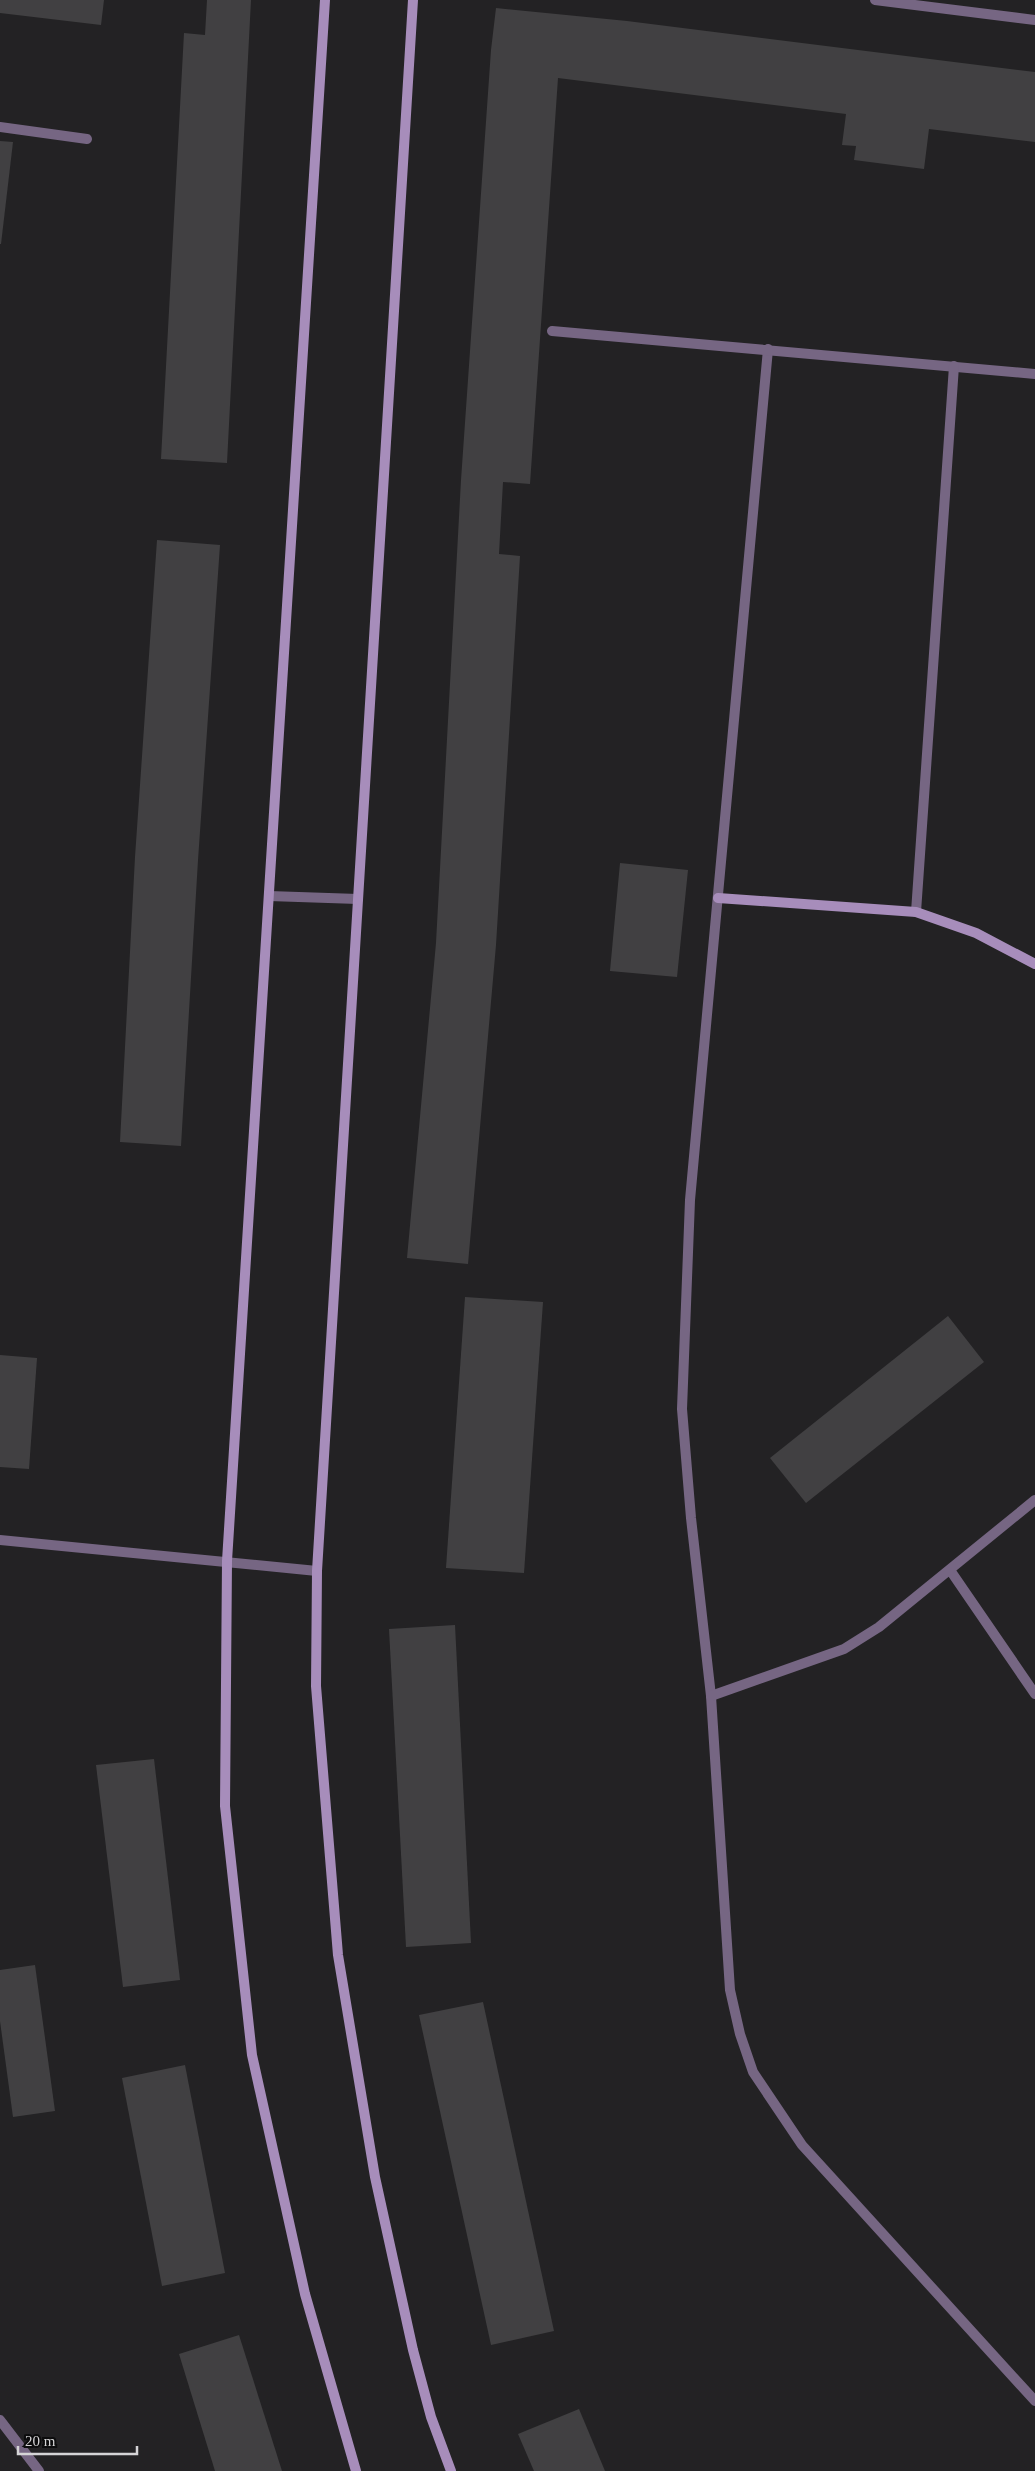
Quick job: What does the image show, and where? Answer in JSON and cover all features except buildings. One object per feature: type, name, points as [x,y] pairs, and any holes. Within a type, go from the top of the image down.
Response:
[{"type":"main road","points":[[325,0],[227,1561],[225,1806],[252,2055],[305,2294],[356,2471]]},
{"type":"main road","points":[[413,0],[317,1571],[316,1686],[338,1955],[375,2177],[413,2350],[431,2416],[451,2471]]},
{"type":"main road","points":[[718,898],[916,912],[976,933],[1035,964]]},
{"type":"street","points":[[875,0],[1035,20]]},
{"type":"street","points":[[0,127],[87,138]]},
{"type":"street","points":[[552,331],[1035,374]]},
{"type":"street","points":[[768,349],[690,1200],[682,1409],[691,1518],[711,1696],[730,1990],[740,2034],[752,2072],[802,2145],[1035,2401]]},
{"type":"street","points":[[916,912],[954,366]]},
{"type":"street","points":[[269,896],[358,899]]},
{"type":"street","points":[[711,1696],[844,1649],[878,1627],[1035,1500]]},
{"type":"street","points":[[0,1540],[317,1571]]},
{"type":"street","points":[[950,1570],[1035,1694]]},
{"type":"street","points":[[0,2420],[39,2471]]}]
